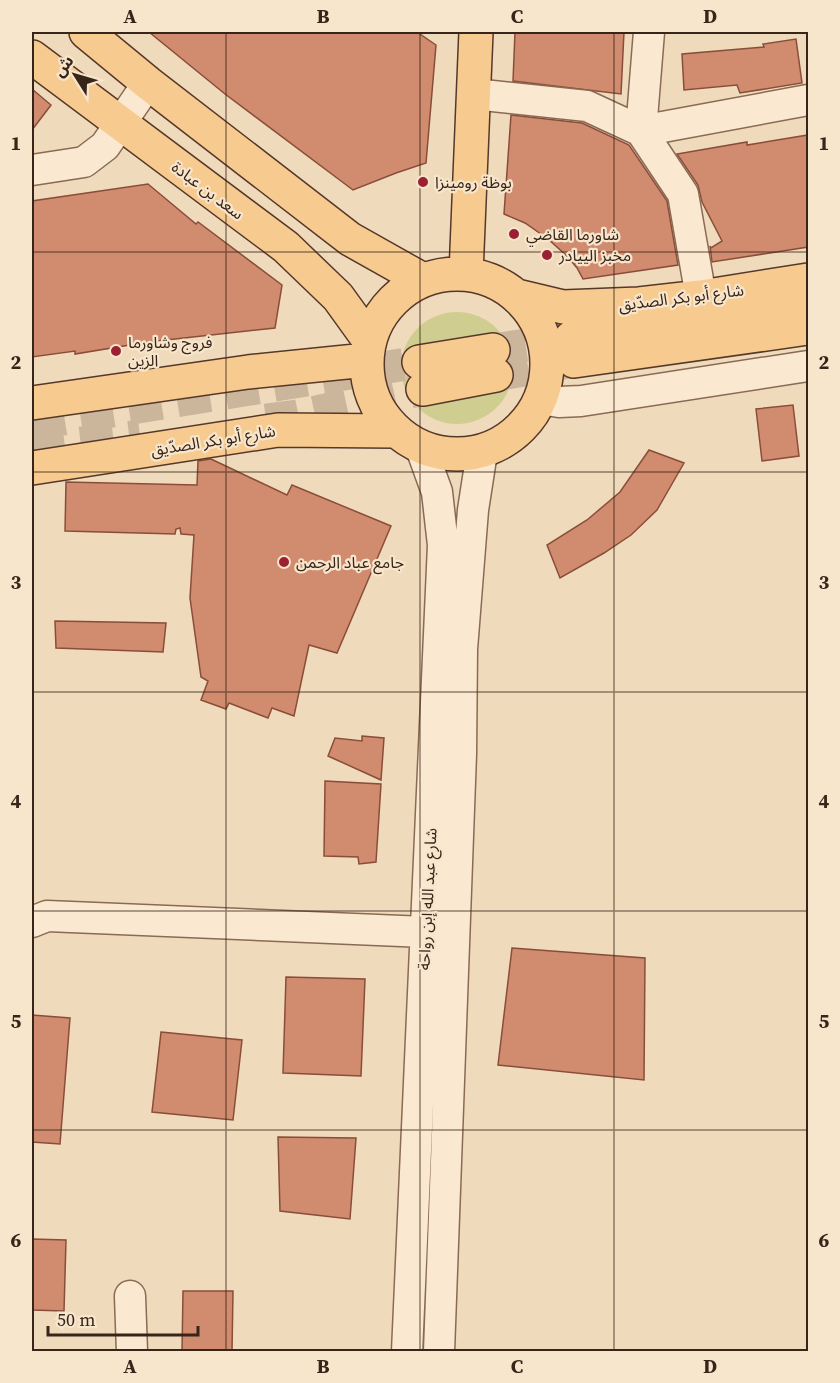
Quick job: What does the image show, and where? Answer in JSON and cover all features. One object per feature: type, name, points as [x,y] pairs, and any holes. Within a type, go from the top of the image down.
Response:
[{"type":"main road","points":[[86,32],[148,83],[350,239],[423,280]]},
{"type":"main road","points":[[466,274],[474,94],[470,37]]},
{"type":"main road","name":"سعد بن عبادة","points":[[32,57],[286,247],[338,297],[368,350]]},
{"type":"main road","points":[[444,274],[466,274],[494,281],[518,296],[532,312],[542,332],[547,353],[541,399],[528,421],[507,440],[482,452],[462,455],[441,454],[408,440],[378,410],[369,386],[368,350],[381,315],[399,294],[423,280],[444,274]]},
{"type":"main road","name":"شارع أبو بكر الصدّيق","points":[[518,296],[563,308],[639,304],[808,280]]},
{"type":"main road","points":[[808,304],[573,349],[808,328]]},
{"type":"main road","points":[[32,403],[248,372],[368,350]]},
{"type":"main road","points":[[421,375],[494,362]]},
{"type":"main road","name":"شارع أبو بكر الصدّيق","points":[[32,468],[278,430],[408,440]]},
{"type":"street","points":[[641,131],[649,32]]},
{"type":"street","points":[[32,170],[84,162],[105,146],[148,83]]},
{"type":"street","points":[[474,94],[587,106],[641,131],[683,194],[701,297]]},
{"type":"street","points":[[641,131],[808,100]]},
{"type":"street","points":[[541,399],[559,402],[581,401],[808,366]]},
{"type":"street","name":"شارع عبد الله إبن رواحة","points":[[406,1352],[443,545],[437,492],[408,440]]},
{"type":"street","name":"شارع عبد الله إبن رواحة","points":[[439,1352],[461,754],[462,649],[473,510],[482,452]]},
{"type":"street","points":[[32,922],[47,916],[425,932]]},
{"type":"street","points":[[130,1296],[132,1352]]},
{"type":"shaded area","points":[[457,312],[478,316],[497,328],[509,347],[513,368],[509,389],[497,408],[478,420],[457,424],[436,420],[417,408],[405,389],[401,368],[405,347],[417,328],[436,316]]},
{"type":"building","points":[[149,32],[417,32],[436,45],[426,163],[353,190],[225,94]]},
{"type":"building","points":[[515,32],[624,32],[621,94],[513,81]]},
{"type":"building","points":[[796,39],[802,83],[740,93],[737,85],[684,90],[682,54],[764,47],[763,44]]},
{"type":"building","points":[[32,89],[51,105],[32,130]]},
{"type":"building","points":[[511,115],[582,123],[629,145],[667,201],[678,265],[583,279],[568,257],[548,239],[525,223],[504,214]]},
{"type":"building","points":[[808,135],[808,247],[712,262],[710,246],[711,248],[722,241],[702,202],[698,185],[677,154],[747,142],[747,145]]},
{"type":"building","points":[[148,184],[196,224],[198,222],[282,285],[275,328],[148,342],[75,354],[75,351],[32,357],[32,201]]},
{"type":"building","points":[[793,405],[799,456],[762,461],[756,409]]},
{"type":"building","points":[[649,450],[684,463],[657,510],[631,535],[560,578],[547,545],[587,520],[620,492]]},
{"type":"building","name":"جامع عباد الرحمن","points":[[211,459],[287,495],[292,485],[391,526],[337,653],[309,645],[294,716],[272,708],[268,718],[229,703],[226,709],[201,700],[208,681],[201,677],[190,598],[194,535],[181,534],[180,528],[176,529],[175,534],[65,531],[66,482],[197,485],[198,461]]},
{"type":"building","points":[[55,621],[166,623],[163,652],[56,648]]},
{"type":"building","points":[[362,736],[384,738],[381,780],[328,756],[335,738],[362,741]]},
{"type":"building","points":[[325,781],[381,784],[376,862],[359,864],[358,857],[324,856]]},
{"type":"building","points":[[512,948],[645,958],[644,1080],[498,1065]]},
{"type":"building","points":[[286,977],[365,979],[361,1076],[283,1073]]},
{"type":"building","points":[[32,1015],[70,1018],[60,1144],[32,1142]]},
{"type":"building","points":[[161,1032],[242,1040],[233,1120],[152,1112]]},
{"type":"building","points":[[278,1137],[356,1138],[350,1219],[280,1211]]},
{"type":"building","points":[[32,1239],[66,1240],[64,1311],[32,1310]]},
{"type":"building","points":[[183,1291],[233,1291],[232,1352],[182,1352]]},
{"type":"tunnel","points":[[493,350],[571,338]]},
{"type":"tunnel","points":[[496,375],[574,361]]},
{"type":"tunnel","points":[[32,424],[419,362]]},
{"type":"tunnel","points":[[266,420],[297,416],[423,389]]},
{"type":"tunnel","points":[[32,449],[140,436]]},
{"type":"place","name":"بوظة رومينزا","points":[[423,182]]},
{"type":"place","name":"شاورما القاضي","points":[[514,234]]},
{"type":"place","name":"مخبز الييادر","points":[[547,255]]},
{"type":"place","name":"فروج وشاورما الزين","points":[[116,351]]},
{"type":"place","name":"جامع عباد الرحمن","points":[[284,562]]}]
